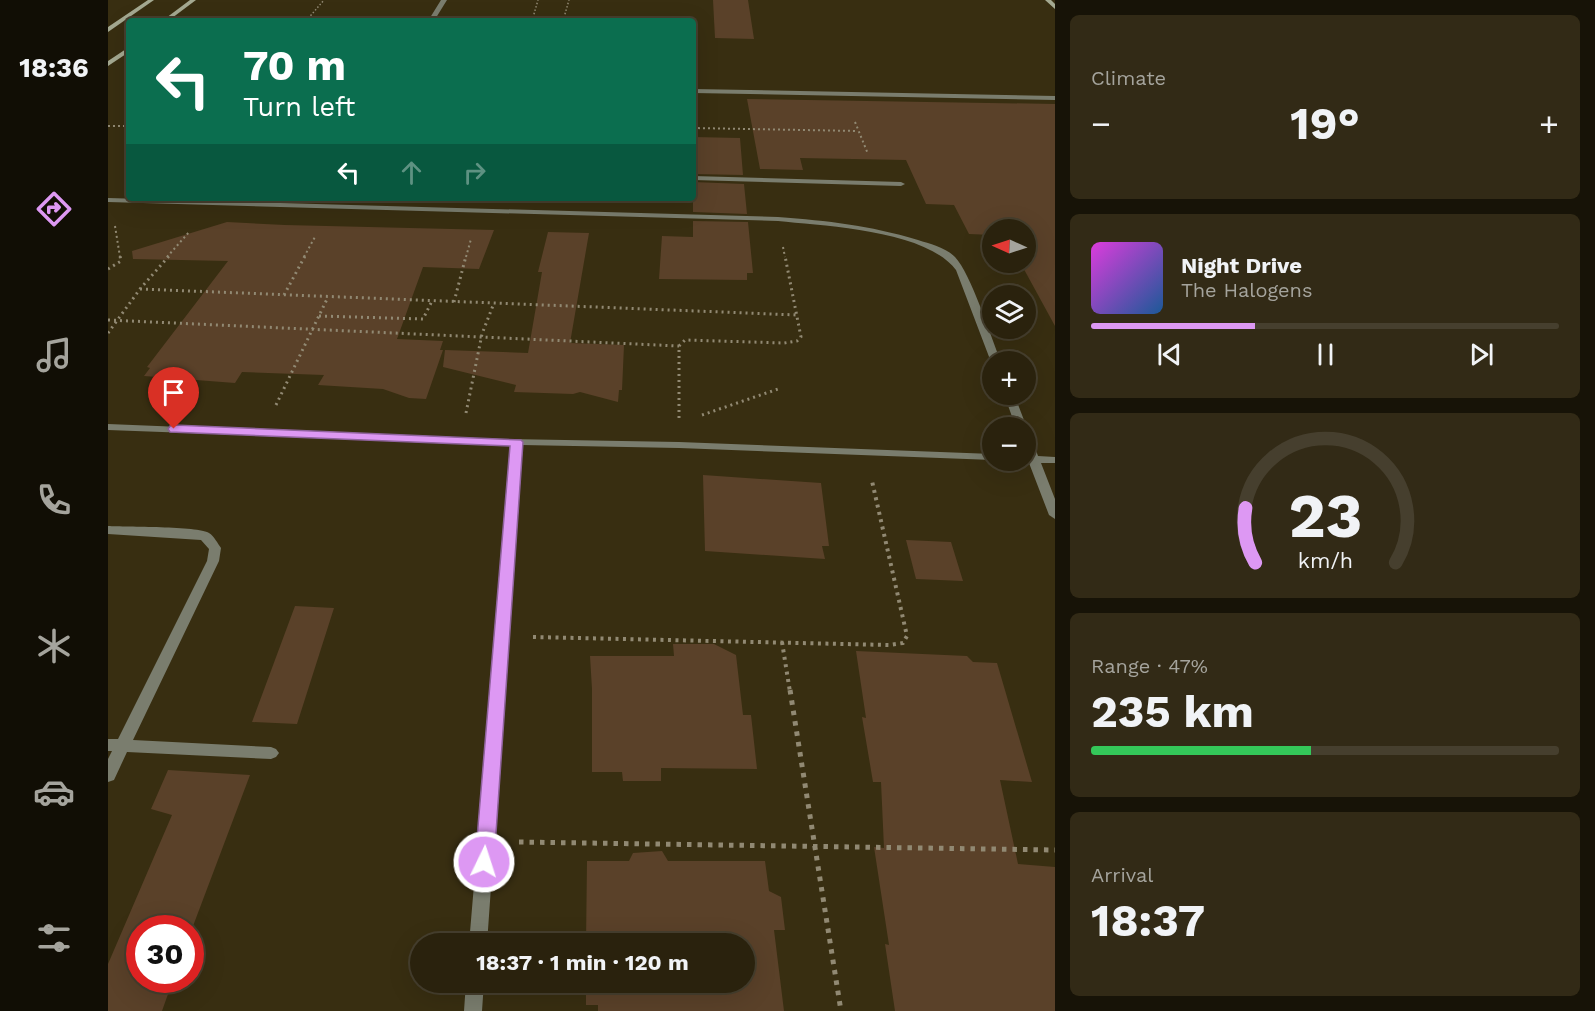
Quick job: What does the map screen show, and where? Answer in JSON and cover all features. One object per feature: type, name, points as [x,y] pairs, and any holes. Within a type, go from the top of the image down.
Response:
[{"type":"street","points":[[108,30],[151,0]]},
{"type":"street","points":[[169,18],[193,0]]},
{"type":"street","points":[[433,18],[444,0]]},
{"type":"street","points":[[1048,0],[1055,7]]},
{"type":"street","points":[[108,64],[126,51]]},
{"type":"street","points":[[696,91],[1055,98]]},
{"type":"street","points":[[696,178],[901,184]]},
{"type":"street","points":[[110,200],[126,201]]},
{"type":"street","points":[[136,201],[213,204],[314,201],[332,205],[778,219],[848,225],[913,240],[951,258],[960,270],[992,351]]},
{"type":"street","points":[[108,427],[460,441],[679,445],[982,456]]},
{"type":"street","points":[[479,933],[517,442]]},
{"type":"street","points":[[1036,459],[1055,460]]},
{"type":"street","points":[[1035,471],[1055,515]]},
{"type":"street","points":[[108,530],[205,536],[215,548],[213,561],[115,745],[108,775]]},
{"type":"street","points":[[115,745],[271,753]]},
{"type":"street","points":[[473,1011],[474,993]]},
{"type":"path","points":[[309,18],[324,0]]},
{"type":"path","points":[[533,18],[538,0]]},
{"type":"path","points":[[564,18],[569,0]]},
{"type":"path","points":[[843,94],[880,184]]},
{"type":"path","points":[[108,126],[126,126]]},
{"type":"path","points":[[696,128],[858,131]]},
{"type":"path","points":[[108,269],[121,261],[110,200]]},
{"type":"path","points":[[108,333],[115,320],[213,204]]},
{"type":"path","points":[[284,295],[332,205]]},
{"type":"path","points":[[454,302],[479,209]]},
{"type":"path","points":[[108,320],[313,330],[482,334],[679,346],[686,340],[697,339],[784,343],[797,341],[801,337],[778,219]]},
{"type":"path","points":[[141,289],[797,315]]},
{"type":"path","points":[[262,432],[328,297]]},
{"type":"path","points":[[318,316],[423,320],[432,301]]},
{"type":"path","points":[[460,441],[482,334],[494,303]]},
{"type":"path","points":[[679,346],[679,445]]},
{"type":"path","points":[[679,423],[781,388]]},
{"type":"path","points":[[502,637],[903,644],[907,636],[866,451]]},
{"type":"path","points":[[782,642],[841,1011]]},
{"type":"path","points":[[486,841],[1055,850]]},
{"type":"building","points":[[713,0],[748,0],[754,39],[715,38]]},
{"type":"building","points":[[747,99],[1055,104],[1055,326],[1036,291],[1036,285],[1033,285],[1026,273],[1036,273],[1036,219],[982,219],[982,235],[969,234],[954,205],[926,204],[906,160],[800,158],[803,170],[760,169]]},
{"type":"building","points":[[696,137],[740,138],[743,175],[696,174]]},
{"type":"building","points":[[696,182],[744,184],[747,214],[693,212],[693,201],[696,201]]},
{"type":"building","points":[[693,221],[748,222],[753,273],[747,273],[747,280],[659,279],[662,236],[693,237]]},
{"type":"building","points":[[227,222],[494,230],[479,269],[423,267],[397,339],[443,341],[440,350],[443,350],[426,399],[409,398],[383,389],[318,385],[324,375],[242,372],[235,383],[144,376],[150,368],[147,367],[228,261],[133,259],[132,251]]},
{"type":"building","points":[[548,232],[589,233],[570,343],[624,345],[622,390],[619,390],[618,402],[580,392],[573,394],[514,392],[516,385],[443,367],[445,350],[528,353],[542,272],[538,272]]},
{"type":"building","points":[[703,475],[821,483],[829,546],[822,546],[825,559],[705,551]]},
{"type":"building","points":[[906,540],[951,542],[963,581],[916,579]]},
{"type":"building","points":[[295,606],[334,608],[297,724],[252,722]]},
{"type":"building","points":[[673,644],[714,644],[736,655],[743,715],[751,715],[757,769],[661,768],[661,781],[623,781],[622,772],[592,772],[590,656],[674,656]]},
{"type":"building","points":[[856,651],[967,656],[973,662],[997,663],[1032,782],[1000,780],[1018,864],[1055,867],[1055,1011],[895,1011],[885,944],[889,945],[874,847],[884,848],[881,782],[873,782],[862,717],[866,718]]},
{"type":"building","points":[[168,770],[250,775],[197,915],[129,915],[172,815],[151,809]]},
{"type":"building","points":[[662,851],[668,861],[765,861],[769,891],[781,897],[785,930],[774,930],[784,1011],[598,1011],[598,1005],[586,1005],[586,993],[755,993],[755,933],[586,933],[587,861],[629,861],[633,853]]},
{"type":"building","points":[[126,922],[126,993],[168,993],[162,1011],[108,1011],[108,964]]},
{"type":"route","points":[[174,429],[517,442],[484,862]]}]
